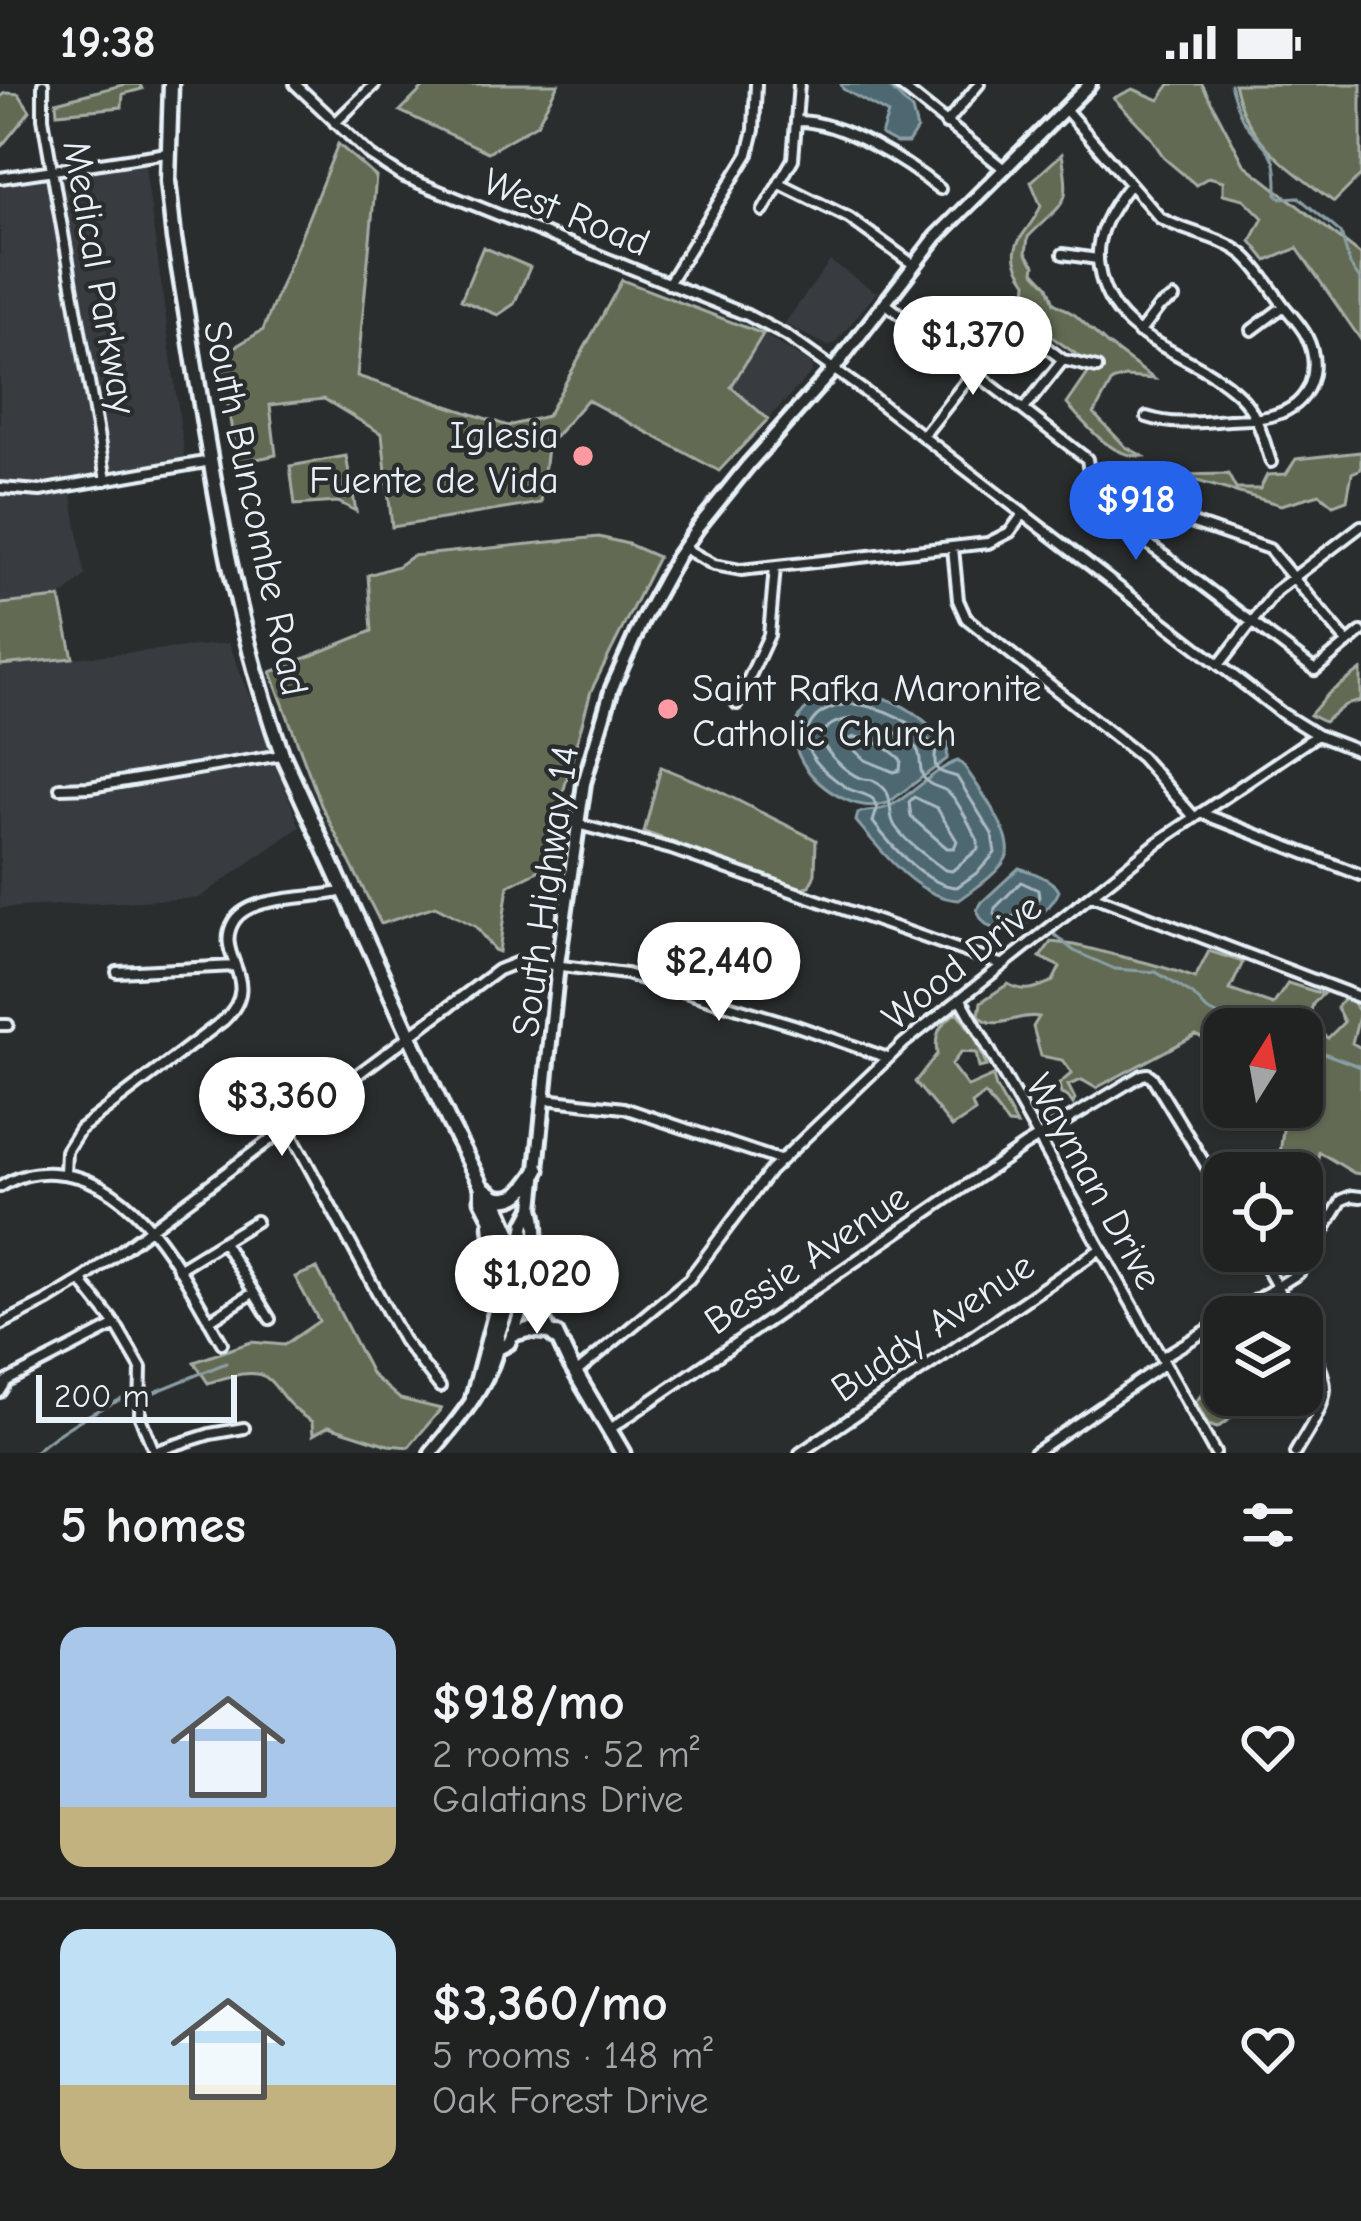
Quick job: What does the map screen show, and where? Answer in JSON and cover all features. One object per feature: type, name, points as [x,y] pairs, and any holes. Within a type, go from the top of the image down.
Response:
[{"type":"main road","name":"South Buncombe Road","points":[[170,84],[167,153],[174,239],[242,624],[265,706],[282,754],[410,1036],[552,1335],[623,1453]]},
{"type":"main road","name":"South Highway 14","points":[[498,1349],[513,1334],[525,1223],[533,1208],[558,964],[590,757],[612,688],[642,621],[684,548],[914,265],[958,213],[1090,84]]},
{"type":"main road","points":[[487,1191],[505,1199],[517,1196],[538,1170]]},
{"type":"main road","name":"South Buncombe Road","points":[[487,1191],[482,1200],[523,1272]]},
{"type":"main road","name":"South Highway 14","points":[[431,1453],[473,1397],[498,1349],[498,1337],[538,1224],[533,1208]]},
{"type":"main road","points":[[473,1397],[497,1307],[490,1216]]},
{"type":"main road","points":[[513,1334],[536,1329],[552,1335]]},
{"type":"street","name":"Medical Parkway","points":[[43,84],[43,118],[106,480]]},
{"type":"street","name":"West Road","points":[[295,84],[371,156],[402,176],[768,325],[834,369],[1283,714],[1317,735],[1361,752]]},
{"type":"street","points":[[335,123],[375,84]]},
{"type":"street","points":[[668,284],[748,154],[756,84]]},
{"type":"street","points":[[763,211],[793,159],[800,84]]},
{"type":"street","points":[[898,84],[1003,169]]},
{"type":"street","points":[[946,124],[979,84]]},
{"type":"street","points":[[1064,109],[1160,218],[1238,251],[1308,338],[1312,381],[1290,409],[1256,418],[1167,424],[1147,417]]},
{"type":"street","points":[[797,121],[819,122],[886,152],[940,189]]},
{"type":"street","points":[[0,178],[167,153]]},
{"type":"street","points":[[780,184],[849,218],[914,265]]},
{"type":"street","points":[[1130,184],[1112,206],[1102,230],[1097,259],[1105,293],[1139,333],[1244,399],[1271,462]]},
{"type":"street","points":[[1063,254],[1097,259]]},
{"type":"street","points":[[1139,333],[1174,298]]},
{"type":"street","points":[[885,303],[1087,459],[1098,506],[1315,670],[1361,632]]},
{"type":"street","points":[[1252,330],[1284,306]]},
{"type":"street","points":[[922,436],[1013,322],[1063,360],[1097,368]]},
{"type":"street","points":[[1024,409],[1063,360]]},
{"type":"street","points":[[0,488],[40,491],[212,460]]},
{"type":"street","points":[[1138,538],[1161,512],[1269,549],[1348,644]]},
{"type":"street","points":[[684,548],[724,568],[775,567],[998,540],[1023,514]]},
{"type":"street","points":[[1219,664],[1276,591],[1361,526]]},
{"type":"street","points":[[953,548],[958,600],[966,618],[1141,757],[1197,815],[1361,875]]},
{"type":"street","points":[[737,704],[769,635],[775,567]]},
{"type":"street","name":"Wood Drive","points":[[576,1373],[689,1279],[779,1160],[888,1058],[1090,895],[1197,815],[1317,735]]},
{"type":"street","points":[[60,788],[282,754]]},
{"type":"street","points":[[577,824],[671,849],[1003,965]]},
{"type":"street","points":[[64,1174],[68,1144],[80,1129],[232,1012],[242,990],[230,945],[235,920],[266,901],[344,891]]},
{"type":"street","points":[[1090,895],[1361,998]]},
{"type":"street","points":[[0,1324],[83,1279],[498,970],[521,961],[641,977],[888,1058]]},
{"type":"street","points":[[117,972],[235,966]]},
{"type":"street","name":"Wayman Drive","points":[[961,999],[1215,1453]]},
{"type":"street","name":"Bessie Avenue","points":[[610,1429],[1037,1138],[1145,1073],[1153,1077],[1203,1160]]},
{"type":"street","points":[[545,1099],[624,1108],[779,1160]]},
{"type":"street","points":[[288,1128],[404,1340],[440,1387]]},
{"type":"street","points":[[1,1185],[33,1173],[64,1174],[108,1189],[152,1230],[222,1343]]},
{"type":"street","points":[[1264,1296],[1302,1270],[1342,1200],[1361,1197]]},
{"type":"street","points":[[178,1269],[256,1222]]},
{"type":"street","points":[[223,1242],[270,1319]]},
{"type":"street","name":"Buddy Avenue","points":[[800,1453],[1099,1250]]},
{"type":"street","points":[[1270,1272],[1284,1296]]},
{"type":"street","points":[[83,1279],[141,1368],[140,1418],[154,1452],[244,1427]]},
{"type":"street","points":[[209,1321],[254,1293]]},
{"type":"street","points":[[0,1392],[7,1381],[116,1324]]},
{"type":"street","points":[[1036,1452],[1203,1335]]},
{"type":"street","points":[[1295,1453],[1314,1416]]},
{"type":"shaded area","points":[[143,152],[186,466],[70,484],[85,576],[60,598],[0,604],[0,171]]},
{"type":"shaded area","points":[[830,261],[878,291],[828,346],[784,324]]},
{"type":"shaded area","points":[[763,334],[812,368],[768,419],[730,387]]},
{"type":"shaded area","points":[[229,643],[300,827],[199,898],[0,908],[0,665]]},
{"type":"green space","points":[[140,84],[142,89],[123,94],[122,107],[57,113],[56,102]]},
{"type":"green space","points":[[427,84],[558,84],[537,124],[488,152],[400,111]]},
{"type":"green space","points":[[1170,84],[1202,84],[1244,164],[1361,255],[1361,340],[1297,248],[1267,261],[1251,241],[1263,218],[1244,199],[1223,194],[1223,181],[1209,177],[1196,185],[1165,159],[1114,98],[1133,89],[1159,100]]},
{"type":"green space","points":[[1234,84],[1361,84],[1361,175],[1334,202],[1260,139],[1243,112]]},
{"type":"green space","points":[[19,94],[30,111],[0,148],[0,97]]},
{"type":"green space","points":[[338,144],[376,177],[357,376],[508,426],[547,416],[622,280],[763,334],[731,387],[768,419],[719,471],[587,400],[547,446],[541,503],[392,527],[382,434],[324,399],[270,405],[276,455],[237,463],[220,356],[263,330]]},
{"type":"green space","points":[[1062,154],[1065,195],[1028,237],[1026,253],[1054,303],[1154,379],[1112,381],[1094,414],[1126,447],[1143,456],[1110,446],[1067,404],[1093,366],[1015,311],[991,333],[973,318],[980,309],[1026,294],[1027,282],[1016,250],[1041,206],[1031,182]]},
{"type":"green space","points":[[483,247],[530,267],[514,304],[498,315],[461,300]]},
{"type":"green space","points":[[1361,452],[1361,469],[1352,473],[1347,500],[1333,505],[1320,494],[1281,505],[1176,475],[1228,474],[1236,489],[1260,489],[1267,475],[1286,474],[1296,459]]},
{"type":"green space","points":[[346,456],[356,511],[338,502],[295,505],[290,466]]},
{"type":"green space","points":[[599,537],[658,557],[591,691],[542,869],[508,886],[499,952],[476,927],[435,906],[381,924],[321,805],[271,672],[372,631],[368,575],[398,566],[412,556]]},
{"type":"green space","points":[[60,598],[73,658],[0,665],[0,604]]},
{"type":"green space","points":[[1361,670],[1361,701],[1345,705],[1324,722],[1310,715],[1329,693]]},
{"type":"green space","points":[[661,767],[816,840],[810,886],[801,888],[644,832]]},
{"type":"green space","points":[[1051,942],[1195,978],[1209,951],[1243,962],[1230,990],[1273,1005],[1288,983],[1323,994],[1312,1008],[1203,1008],[1203,1038],[1196,1035],[1096,1088],[1082,1080],[1068,1085],[1073,1104],[1061,1094],[1059,1084],[1072,1073],[1062,1060],[1041,1056],[1033,1027],[1039,1017],[992,1023],[979,1015],[981,1002],[1008,984],[1025,989],[1053,981],[1060,967],[1040,957]]},
{"type":"green space","points":[[1343,999],[1352,1002],[1360,1012],[1352,1043],[1361,1048],[1361,1174],[1323,1152],[1280,1152],[1283,1128],[1323,1128],[1323,1035],[1328,1038],[1344,1022],[1337,1008]]},
{"type":"green space","points":[[957,1012],[974,1035],[987,1066],[979,1068],[976,1053],[961,1052],[951,1065],[968,1087],[993,1076],[1017,1125],[1008,1124],[985,1094],[972,1104],[975,1112],[952,1127],[915,1082],[937,1054],[939,1030]]},
{"type":"green space","points":[[317,1268],[372,1375],[400,1399],[441,1409],[409,1447],[329,1426],[313,1435],[312,1422],[262,1375],[250,1373],[208,1383],[194,1362],[251,1342],[284,1345],[319,1321],[295,1277]]},
{"type":"green space","points":[[1203,1416],[1234,1416],[1217,1428],[1208,1425]]},
{"type":"water","points":[[841,84],[886,84],[912,110],[917,129],[908,143],[881,135],[888,114]]},
{"type":"water","points":[[848,692],[878,696],[915,714],[948,743],[947,759],[888,803],[865,805],[841,797],[803,763],[795,741],[797,721],[814,703]]},
{"type":"water","points":[[958,761],[999,821],[1008,844],[1008,853],[994,873],[959,900],[915,882],[856,821],[858,813],[888,807]]},
{"type":"water","points":[[1019,868],[1059,891],[1032,920],[1020,927],[995,929],[984,923],[977,910]]},
{"type":"waterway","points":[[1230,84],[1242,119],[1274,160],[1277,195],[1298,197],[1341,233],[1350,265],[1361,281]]},
{"type":"waterway","points":[[1055,935],[1074,951],[1115,969],[1156,972],[1205,1008]]},
{"type":"waterway","points":[[1323,1053],[1361,1067]]},
{"type":"waterway","points":[[150,1394],[226,1363]]},
{"type":"waterway","points":[[33,1453],[80,1420],[132,1395]]},
{"type":"place","name":"Iglesia Fuente de Vida","points":[[583,456]]},
{"type":"place","name":"Saint Rafka Maronite Catholic Church","points":[[668,709]]}]
